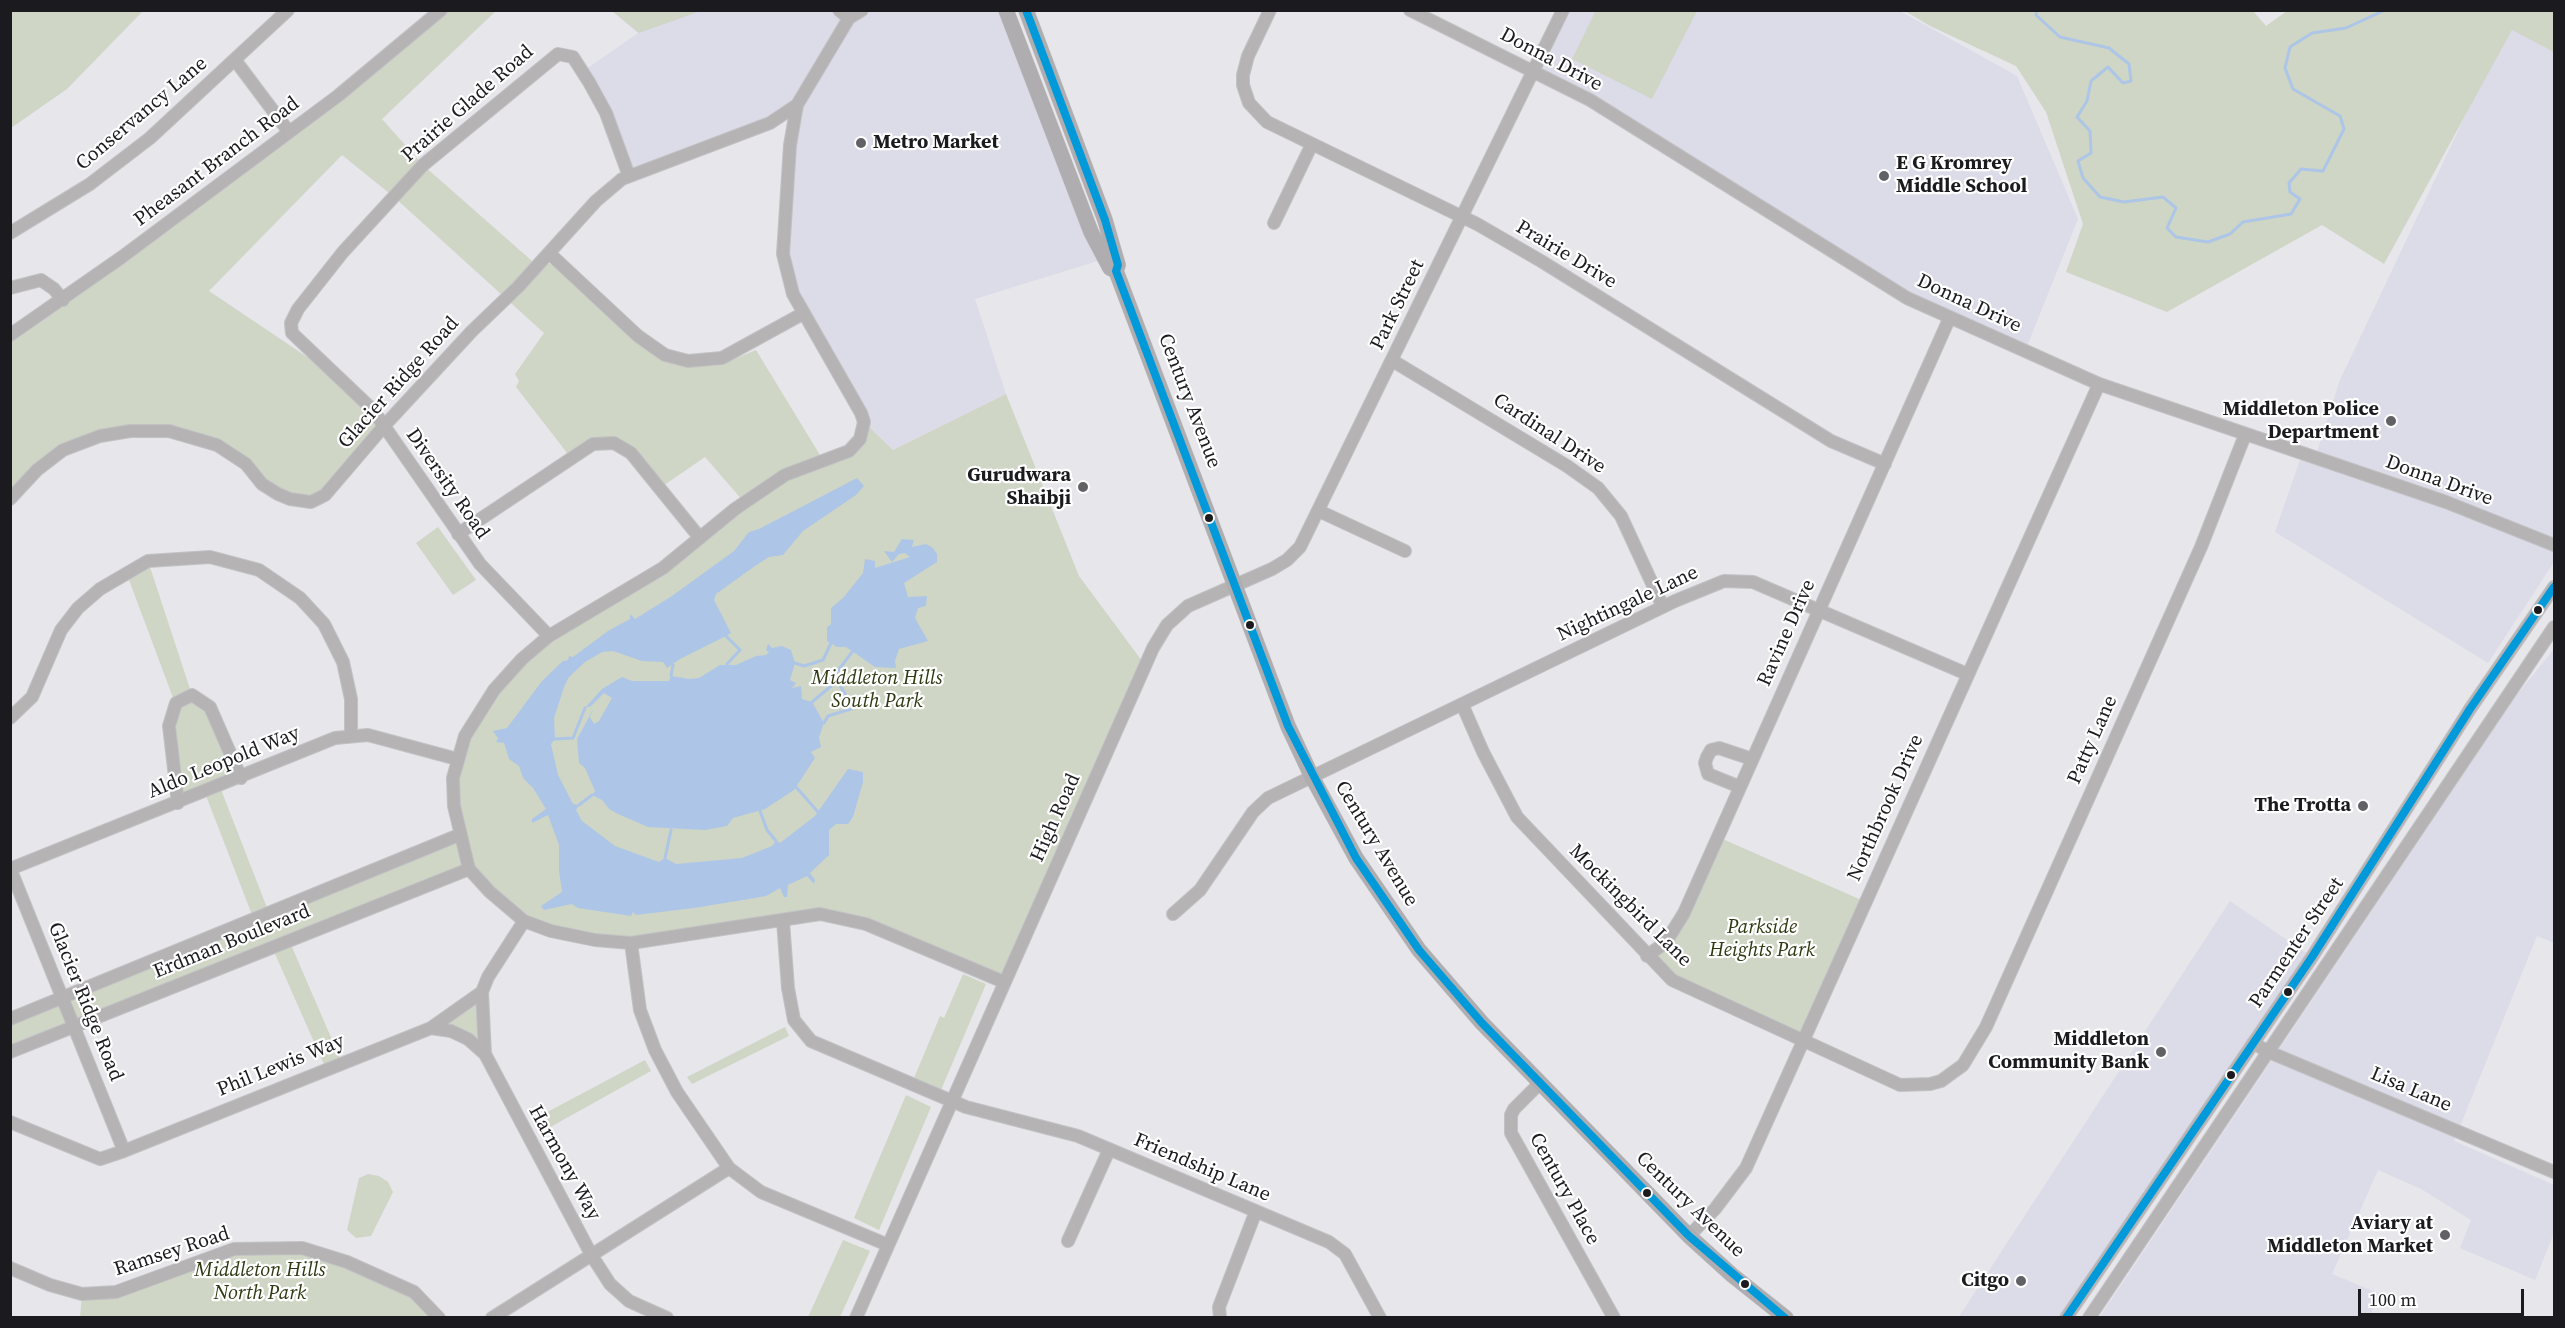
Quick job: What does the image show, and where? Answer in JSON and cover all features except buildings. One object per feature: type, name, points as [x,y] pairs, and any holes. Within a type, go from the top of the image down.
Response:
[{"type":"main road","name":"Century Avenue","points":[[1006,10],[1091,232],[1110,268],[1116,271]]},
{"type":"main road","name":"Century Avenue","points":[[1026,10],[1105,220],[1118,264],[1116,271],[1288,726],[1312,777],[1356,858],[1401,926],[1455,994],[1689,1236],[1732,1275],[1786,1317]]},
{"type":"street","name":"Conservancy Lane","points":[[10,233],[99,178],[150,138],[288,10]]},
{"type":"street","name":"Pheasant Branch Road","points":[[10,335],[63,300],[290,132],[339,95],[441,10]]},
{"type":"street","points":[[862,10],[844,14],[797,105],[790,145],[783,254],[793,294],[861,413],[864,422],[860,439],[849,451],[785,475],[735,509],[663,568],[549,636],[522,660],[494,690],[465,736],[453,778],[454,806],[459,835],[469,868],[490,892],[524,921],[551,931],[594,940],[631,943],[820,914],[866,924],[1004,982]]},
{"type":"street","name":"Prairie Drive","points":[[1270,10],[1248,56],[1243,75],[1243,85],[1249,103],[1261,117],[1462,218],[1541,261],[1831,441],[1885,464]]},
{"type":"street","name":"Donna Drive","points":[[1410,10],[1590,100],[1907,298],[2099,384],[2446,502],[2554,545]]},
{"type":"street","name":"Park Street","points":[[1235,585],[1287,560],[1300,547],[1563,10]]},
{"type":"street","name":"Prairie Glade Road","points":[[291,327],[298,309],[343,252],[423,165],[558,54],[573,57],[589,82],[606,114],[629,176]]},
{"type":"street","name":"Conservancy Lane","points":[[235,60],[290,132]]},
{"type":"street","name":"Glacier Ridge Road","points":[[10,499],[37,470],[63,450],[100,436],[130,431],[169,431],[217,445],[246,464],[262,484],[290,500],[311,502],[325,495],[384,426],[596,201],[629,176],[770,123],[797,105]]},
{"type":"street","points":[[1274,223],[1312,144]]},
{"type":"street","points":[[549,253],[638,336],[665,355],[688,361],[722,358],[804,313]]},
{"type":"street","points":[[10,288],[41,280],[54,289],[63,300]]},
{"type":"street","name":"Ravine Drive","points":[[1647,956],[1666,942],[1684,914],[1950,317]]},
{"type":"street","name":"Diversity Road","points":[[291,327],[292,333],[373,410],[480,564],[549,636]]},
{"type":"street","name":"Cardinal Drive","points":[[1393,361],[1567,466],[1598,488],[1621,516],[1663,608]]},
{"type":"street","name":"Northbrook Drive","points":[[1689,1236],[1715,1209],[1746,1168],[2099,384]]},
{"type":"street","name":"Patty Lane","points":[[1969,1057],[1986,1027],[2192,566],[2245,435]]},
{"type":"street","points":[[458,534],[593,444],[614,443],[631,453],[700,538]]},
{"type":"street","points":[[1319,511],[1405,551]]},
{"type":"street","points":[[10,718],[32,697],[61,630],[78,608],[100,589],[148,561],[210,557],[259,570],[300,598],[324,624],[343,662],[351,699],[351,736]]},
{"type":"street","name":"Nightingale Lane","points":[[1173,914],[1200,890],[1253,812],[1268,798],[1724,580],[1753,582],[1967,674]]},
{"type":"street","name":"High Road","points":[[856,1317],[1152,648],[1175,616],[1205,597],[1235,585]]},
{"type":"street","name":"Parmenter Street","points":[[2066,1317],[2313,957],[2470,710],[2554,586]]},
{"type":"street","name":"Parmenter Street","points":[[2089,1317],[2554,627]]},
{"type":"street","points":[[178,803],[169,726],[176,703],[192,695],[210,707],[241,777]]},
{"type":"street","name":"Mockingbird Lane","points":[[1462,704],[1517,817],[1672,980],[1900,1084],[1908,1086],[1930,1084],[1948,1078],[1960,1069],[1969,1057]]},
{"type":"street","name":"Aldo Leopold Way","points":[[10,868],[178,803],[335,738],[368,735],[457,759]]},
{"type":"street","points":[[1740,787],[1708,774],[1707,757],[1711,750],[1719,748],[1752,759]]},
{"type":"street","name":"Erdman Boulevard","points":[[10,1019],[459,835]]},
{"type":"street","name":"Glacier Ridge Road","points":[[10,868],[124,1151]]},
{"type":"street","name":"Erdman Boulevard","points":[[10,1052],[469,868]]},
{"type":"street","name":"Phil Lewis Way","points":[[10,1122],[100,1159],[124,1151],[431,1028],[482,992],[488,977],[524,921]]},
{"type":"street","points":[[783,921],[788,988],[794,1020],[811,1041],[951,1102]]},
{"type":"street","points":[[631,943],[640,1010],[655,1050],[677,1092],[729,1168],[761,1192],[888,1245]]},
{"type":"street","name":"Harmony Way","points":[[482,992],[485,1054],[592,1256],[610,1284],[629,1301],[667,1317]]},
{"type":"street","points":[[431,1028],[451,1031],[468,1039],[485,1054]]},
{"type":"street","name":"Lisa Lane","points":[[2253,1043],[2269,1052],[2554,1172]]},
{"type":"street","name":"Century Place","points":[[1540,1083],[1514,1109],[1511,1115],[1511,1132],[1614,1317]]},
{"type":"street","name":"Friendship Lane","points":[[951,1102],[1078,1136],[1336,1246],[1345,1254],[1380,1317]]},
{"type":"street","points":[[1068,1241],[1109,1150]]},
{"type":"street","points":[[492,1317],[729,1168]]},
{"type":"street","points":[[1220,1317],[1219,1307],[1256,1211]]},
{"type":"street","name":"Ramsey Road","points":[[10,1268],[50,1285],[82,1294],[116,1292],[234,1249],[302,1248],[347,1262],[414,1292],[440,1317]]},
{"type":"shaded area","name":"E G Kromrey Middle School","points":[[1898,10],[2017,76],[2078,219],[2025,351],[1950,317],[1534,71],[1563,11]]},
{"type":"shaded area","points":[[612,11],[1006,11],[1104,259],[975,299],[1006,394],[893,450],[864,422],[786,269],[794,121],[785,114],[629,176],[582,72],[638,33]]},
{"type":"shaded area","points":[[2512,17],[2554,43],[2554,562],[2488,663],[2275,532],[2302,454],[2315,458],[2340,380]]},
{"type":"shaded area","points":[[2554,649],[2554,943],[2537,936],[2454,1141],[2554,1185],[2554,1233],[2535,1280],[2460,1248],[2471,1220],[2421,1189],[2378,1170],[2332,1274],[2380,1294],[2369,1317],[2099,1318],[2516,696]]},
{"type":"shaded area","points":[[2230,901],[2312,957],[2066,1317],[1958,1318]]},
{"type":"green space","points":[[1596,10],[1697,11],[1652,99],[1572,59]]},
{"type":"green space","points":[[10,11],[143,11],[67,89],[11,128]]},
{"type":"green space","name":"Middleton Hills South Park","points":[[441,11],[496,11],[382,119],[423,165],[532,261],[555,265],[596,300],[686,366],[720,365],[756,350],[823,460],[849,451],[864,422],[893,450],[1006,394],[1079,576],[1145,665],[1004,982],[820,914],[631,943],[524,921],[469,869],[289,940],[342,1063],[326,1069],[272,947],[11,1052],[11,1019],[254,920],[205,793],[178,803],[169,726],[175,703],[126,572],[148,561],[192,695],[210,707],[241,778],[220,787],[269,913],[459,835],[454,806],[465,736],[522,660],[663,568],[744,502],[705,457],[660,488],[614,443],[571,458],[516,387],[519,381],[515,374],[544,333],[394,197],[342,155],[209,291],[337,377],[384,426],[325,495],[290,499],[246,464],[196,437],[130,431],[63,450],[11,499],[11,335],[63,300]]},
{"type":"green space","points":[[612,11],[701,11],[639,33]]},
{"type":"green space","points":[[1905,11],[2253,11],[2266,26],[2287,11],[2554,11],[2554,52],[2512,30],[2384,264],[2322,225],[2167,312],[2066,272],[2083,224],[2046,112],[2016,66],[1930,26]]},
{"type":"green space","points":[[438,527],[476,580],[453,595],[416,543]]},
{"type":"green space","name":"Parkside Heights Park","points":[[1718,837],[1866,902],[1804,1040],[1705,997],[1647,956],[1666,942]]},
{"type":"green space","points":[[963,974],[986,984],[941,1090],[914,1078],[940,1016],[944,1018]]},
{"type":"green space","points":[[482,992],[485,1054],[431,1028]]},
{"type":"green space","points":[[785,1027],[789,1036],[692,1084],[687,1077]]},
{"type":"green space","points":[[645,1060],[651,1071],[545,1130],[538,1117]]},
{"type":"green space","points":[[906,1095],[931,1107],[879,1230],[854,1218]]},
{"type":"green space","points":[[368,1174],[379,1176],[388,1182],[393,1192],[371,1236],[356,1238],[347,1230],[359,1178]]},
{"type":"green space","points":[[843,1240],[870,1251],[840,1317],[808,1317]]},
{"type":"green space","name":"Middleton Hills North Park","points":[[302,1248],[384,1277],[439,1318],[80,1318],[82,1294],[116,1292],[234,1249]]},
{"type":"water","points":[[857,478],[864,486],[856,495],[803,531],[783,555],[769,557],[716,594],[714,600],[731,633],[667,668],[663,662],[642,661],[613,651],[602,652],[585,662],[569,677],[564,687],[554,718],[555,739],[551,744],[558,775],[573,804],[579,805],[576,810],[582,821],[615,846],[659,862],[665,858],[676,864],[742,858],[772,846],[776,841],[780,843],[815,816],[848,769],[863,772],[863,782],[853,817],[848,824],[836,824],[829,830],[829,855],[810,873],[815,880],[814,884],[807,876],[788,885],[787,897],[784,897],[780,888],[766,896],[636,915],[633,912],[631,916],[578,908],[572,904],[544,910],[541,906],[562,892],[559,845],[548,815],[532,823],[532,819],[546,809],[533,788],[523,778],[519,766],[509,759],[504,743],[496,742],[498,738],[493,731],[507,728],[542,681],[563,661],[568,660],[569,656],[573,657],[608,631],[630,619],[630,614],[635,619],[672,596],[734,551],[749,532]]},
{"type":"water","points":[[902,539],[914,540],[912,547],[926,544],[937,554],[937,562],[904,583],[908,597],[927,596],[926,606],[918,608],[915,618],[928,641],[899,649],[895,661],[896,668],[875,667],[846,647],[837,647],[827,641],[827,627],[831,624],[831,608],[843,598],[863,573],[865,559],[875,561],[875,568],[910,557],[905,553],[899,554],[892,562],[884,551],[894,552]]},
{"type":"water","points":[[768,644],[772,648],[782,646],[791,650],[795,663],[790,680],[796,683],[792,688],[801,686],[802,699],[812,702],[824,723],[819,737],[821,747],[811,752],[815,758],[794,790],[765,809],[733,818],[727,826],[705,830],[648,827],[609,809],[602,800],[592,795],[595,791],[585,768],[579,763],[577,739],[594,708],[590,717],[594,724],[599,721],[612,698],[604,693],[591,706],[585,708],[602,689],[622,677],[632,681],[669,681],[671,676],[699,678],[720,665],[736,665],[756,656],[766,655],[769,652],[766,650]]},
{"type":"waterway","points":[[2037,10],[2036,15],[2060,37],[2109,48],[2129,64],[2131,81],[2123,83],[2108,67],[2091,81],[2087,101],[2077,117],[2090,131],[2091,153],[2078,161],[2083,178],[2100,197],[2124,202],[2163,197],[2176,208],[2167,228],[2176,237],[2208,242],[2230,234],[2243,222],[2291,214],[2300,199],[2290,192],[2289,183],[2301,169],[2323,171],[2344,129],[2340,116],[2293,89],[2285,68],[2290,47],[2312,33],[2346,28],[2385,10]]},
{"type":"waterway","points":[[726,636],[740,650],[727,664]]},
{"type":"waterway","points":[[795,663],[804,666],[823,660],[831,643]]},
{"type":"waterway","points":[[824,723],[828,716],[854,708],[834,676],[852,652]]},
{"type":"waterway","points":[[671,676],[673,665]]},
{"type":"waterway","points":[[812,702],[836,682]]},
{"type":"waterway","points":[[555,739],[573,738],[585,708]]},
{"type":"waterway","points":[[796,787],[818,812]]},
{"type":"waterway","points":[[579,805],[592,795]]},
{"type":"waterway","points":[[760,811],[767,830],[776,841]]},
{"type":"waterway","points":[[665,858],[671,830]]},
{"type":"transit line","points":[[1026,10],[1105,220],[1118,265],[1116,271],[1288,726],[1356,858],[1419,950],[1482,1023],[1689,1236],[1785,1318]]},
{"type":"transit line","points":[[2066,1318],[2312,957],[2470,709],[2554,587]]},
{"type":"place","name":"Metro Market","points":[[861,143]]},
{"type":"place","name":"E G Kromrey Middle School","points":[[1884,176]]},
{"type":"place","name":"Middleton Police Department","points":[[2391,421]]},
{"type":"place","name":"Gurudwara Shaibji","points":[[1083,487]]},
{"type":"place","name":"The Trotta","points":[[2363,806]]},
{"type":"place","name":"Middleton Community Bank","points":[[2161,1052]]},
{"type":"place","name":"Aviary at Middleton Market","points":[[2445,1235]]},
{"type":"place","name":"Citgo","points":[[2021,1281]]}]
